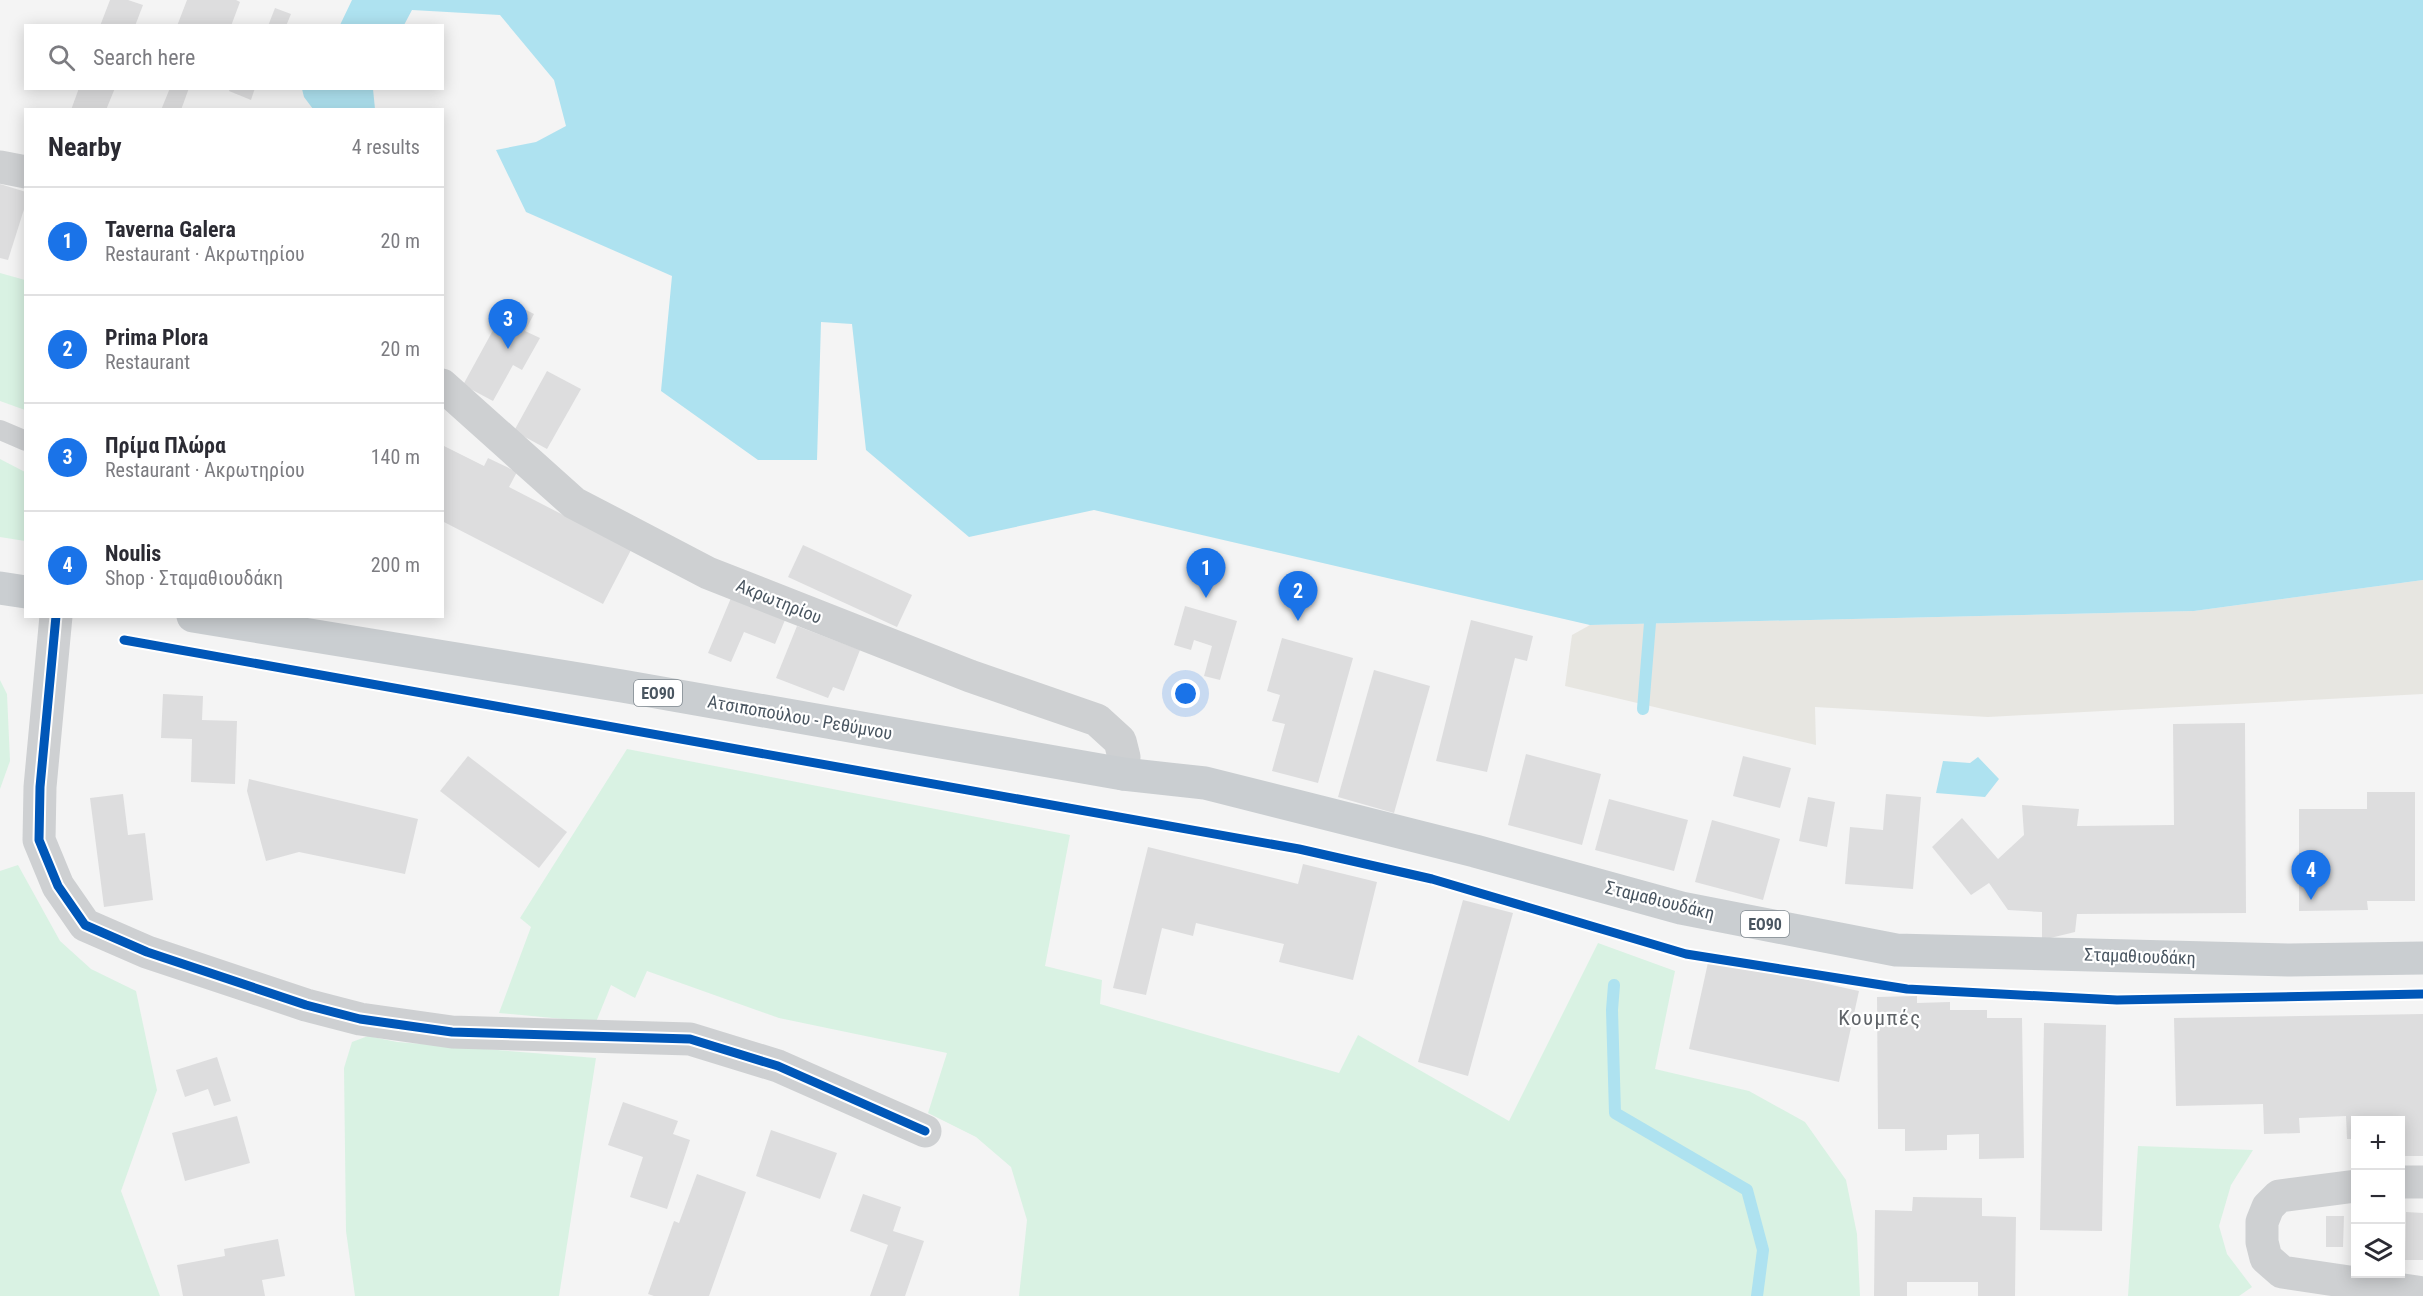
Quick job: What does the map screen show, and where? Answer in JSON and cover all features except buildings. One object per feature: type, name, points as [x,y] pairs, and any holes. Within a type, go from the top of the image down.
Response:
[{"type":"main road","points":[[0,588],[24,592]]},
{"type":"main road","name":"Ατσιποπούλου - Ρεθύμνου","points":[[205,618],[622,686],[1123,774]]},
{"type":"main road","name":"Σταμαθιουδάκη","points":[[1123,774],[1205,783],[1475,851],[1681,908],[1896,950],[2290,960],[2423,958]]},
{"type":"street","points":[[0,167],[24,172]]},
{"type":"street","name":"Ακρωτηρίου","points":[[444,387],[573,503],[708,573],[970,676],[1096,720],[1120,741],[1124,757],[1123,774]]},
{"type":"street","points":[[56,618],[40,787],[39,840],[58,886],[85,925],[147,952],[306,1005],[360,1019],[452,1032],[690,1039],[778,1066],[925,1131]]},
{"type":"street","points":[[2405,1182],[2423,1182]]},
{"type":"street","points":[[2351,1187],[2278,1196],[2268,1207],[2262,1222],[2262,1242],[2266,1258],[2282,1272],[2423,1293]]},
{"type":"lane","points":[[0,430],[24,440]]},
{"type":"green space","points":[[0,273],[24,280],[24,410],[0,401]]},
{"type":"green space","points":[[0,459],[24,471],[24,541],[0,537]]},
{"type":"green space","points":[[0,680],[7,694],[10,761],[0,789]]},
{"type":"green space","points":[[627,749],[1070,835],[1045,966],[1102,980],[1100,1004],[1339,1073],[1358,1035],[1509,1121],[1598,943],[1675,971],[1655,1069],[1749,1091],[1805,1122],[1846,1180],[1857,1234],[1860,1296],[1019,1296],[1027,1220],[1011,1167],[976,1137],[928,1113],[947,1053],[779,1018],[647,971],[635,998],[611,985],[596,1022],[499,1013],[531,927],[520,918]]},
{"type":"green space","points":[[18,865],[60,941],[91,969],[136,991],[157,1090],[121,1191],[160,1296],[0,1296],[0,871]]},
{"type":"green space","points":[[368,1036],[397,1042],[596,1058],[559,1296],[355,1296],[346,1231],[344,1068],[352,1042]]},
{"type":"green space","points":[[2138,1146],[2253,1150],[2231,1185],[2219,1226],[2227,1254],[2252,1287],[2239,1296],[2128,1296]]},
{"type":"sand","points":[[2423,580],[2423,694],[1988,717],[1815,707],[1816,745],[1565,686],[1572,635],[1590,625],[2194,611]]},
{"type":"water","points":[[352,0],[2423,0],[2423,580],[2194,611],[1590,625],[1094,510],[969,537],[866,450],[852,324],[821,322],[817,460],[758,460],[661,391],[672,276],[526,212],[496,150],[536,142],[566,126],[554,80],[500,15],[412,10],[405,24],[340,24]]},
{"type":"water","points":[[302,90],[373,90],[375,108],[312,108],[304,97]]},
{"type":"water","points":[[1978,757],[1999,779],[1985,797],[1936,793],[1943,761],[1970,763]]},
{"type":"waterway","points":[[1643,709],[1650,623]]},
{"type":"waterway","points":[[1614,985],[1612,1010],[1615,1113],[1747,1190],[1763,1250],[1757,1296]]},
{"type":"cycle path","points":[[56,618],[40,787],[39,840],[58,886],[85,925],[147,952],[306,1005],[360,1019],[452,1032],[690,1039],[778,1066],[925,1131]]},
{"type":"cycle path","points":[[124,640],[1299,849],[1432,879],[1686,954],[1907,989],[2117,1000],[2423,994]]},
{"type":"place","name":"Πρίμα Πλώρα","points":[[508,349]]},
{"type":"place","name":"Taverna Galera","points":[[1206,598]]},
{"type":"place","name":"Prima Plora","points":[[1298,621]]},
{"type":"place","name":"Noulis","points":[[2311,900]]},
{"type":"district","name":"Κουμπές","points":[[1880,1018]]}]
